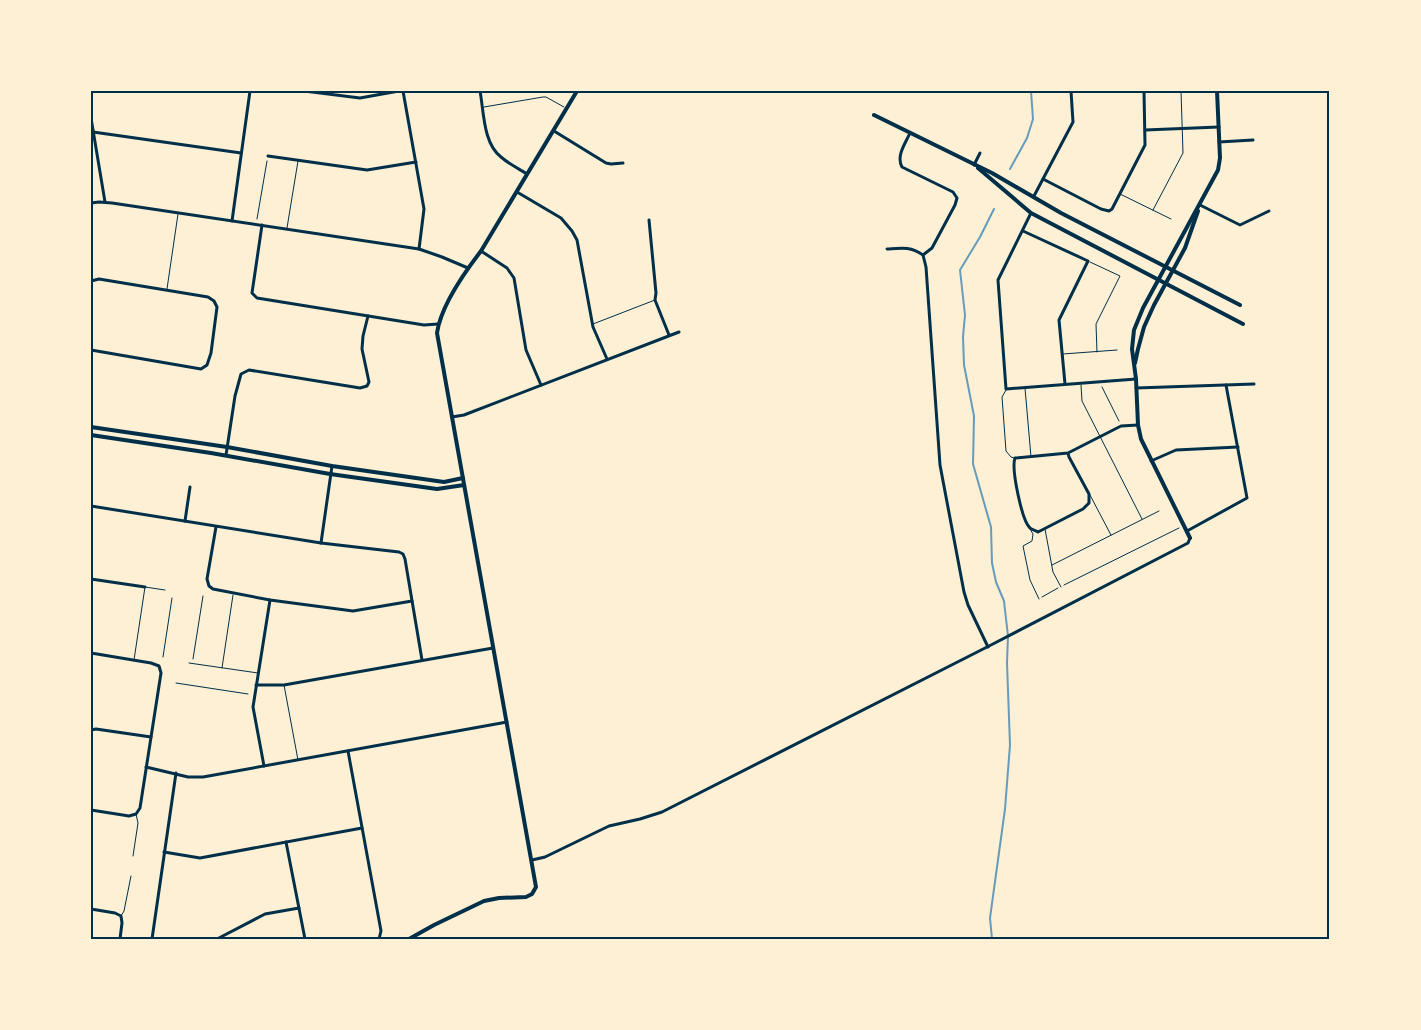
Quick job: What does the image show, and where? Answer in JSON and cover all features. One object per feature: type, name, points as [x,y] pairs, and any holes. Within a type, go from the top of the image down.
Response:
[{"type":"street","points":[[232,221],[250,91]]},
{"type":"street","points":[[304,91],[360,98],[401,91],[424,209],[419,249]]},
{"type":"street","points":[[480,91],[488,138],[494,149],[500,157],[527,174]]},
{"type":"street","points":[[409,939],[484,901],[499,898],[526,897],[532,894],[536,887],[437,333],[438,324],[444,309],[577,91]]},
{"type":"street","points":[[1034,196],[1072,122],[1071,91]]},
{"type":"street","points":[[1043,179],[1100,209],[1109,211],[1112,209],[1145,145],[1144,91]]},
{"type":"street","points":[[532,860],[545,857],[609,826],[662,812],[988,647],[1188,543],[1190,538],[1187,530],[1141,439],[1138,425],[1136,379],[1132,349],[1134,330],[1143,308],[1218,170],[1220,158],[1217,91]]},
{"type":"street","points":[[874,115],[992,173],[1061,213],[1240,305]]},
{"type":"street","points":[[91,118],[105,202]]},
{"type":"street","points":[[1145,130],[1219,127]]},
{"type":"street","points":[[554,131],[606,163],[623,163]]},
{"type":"street","points":[[94,132],[241,153]]},
{"type":"street","points":[[910,134],[899,157],[902,167],[953,192],[957,198],[932,248],[922,255]]},
{"type":"street","points":[[1219,142],[1253,140]]},
{"type":"street","points":[[974,165],[980,153]]},
{"type":"street","points":[[268,156],[367,170],[416,162]]},
{"type":"street","points":[[974,165],[1031,214],[1243,324]]},
{"type":"street","points":[[517,192],[561,218],[577,240],[593,324],[607,359]]},
{"type":"street","points":[[91,203],[105,202],[419,249],[468,268]]},
{"type":"street","points":[[1200,205],[1240,226],[1269,211]]},
{"type":"street","points":[[1135,368],[1144,327],[1185,248],[1200,205]]},
{"type":"street","points":[[1031,214],[998,280],[1006,389],[1136,379]]},
{"type":"street","points":[[649,220],[656,293],[655,300],[669,335]]},
{"type":"street","points":[[262,225],[252,293],[257,298],[424,325],[438,324]]},
{"type":"street","points":[[1023,231],[1088,261],[1059,320],[1064,384]]},
{"type":"street","points":[[887,249],[915,249],[922,255],[926,267],[940,465],[964,592],[968,605],[988,647]]},
{"type":"street","points":[[480,251],[507,268],[514,278],[526,350],[541,385]]},
{"type":"street","points":[[91,281],[99,279],[208,297],[214,301],[217,307],[211,353],[206,365],[201,369],[91,350]]},
{"type":"street","points":[[226,455],[235,396],[241,374],[249,370],[360,388],[367,386],[369,382],[362,349],[368,316]]},
{"type":"street","points":[[452,417],[464,415],[679,332]]},
{"type":"street","points":[[1136,388],[1254,384]]},
{"type":"street","points":[[1187,530],[1247,498],[1226,385]]},
{"type":"street","points":[[1068,453],[1090,494],[1089,503],[1083,509],[1038,532],[1030,528],[1022,512],[1014,468],[1015,458],[1068,453],[1122,426],[1138,425]]},
{"type":"street","points":[[91,427],[444,482],[463,478]]},
{"type":"street","points":[[91,435],[226,455],[330,474],[437,489],[464,485]]},
{"type":"street","points":[[1151,461],[1176,450],[1238,447]]},
{"type":"street","points":[[321,543],[332,466]]},
{"type":"street","points":[[185,521],[190,487]]},
{"type":"street","points":[[91,506],[321,543],[399,552],[403,554],[422,660]]},
{"type":"street","points":[[216,527],[207,579],[209,586],[213,589],[270,600],[353,611],[412,601]]},
{"type":"street","points":[[91,579],[145,587]]},
{"type":"street","points":[[264,766],[253,712],[253,703],[270,600]]},
{"type":"street","points":[[256,685],[284,685],[494,648]]},
{"type":"street","points":[[91,653],[151,663],[159,666],[161,673],[140,808],[136,814],[129,816],[91,810]]},
{"type":"street","points":[[146,767],[188,777],[203,777],[507,722]]},
{"type":"street","points":[[91,730],[96,729],[151,737]]},
{"type":"street","points":[[348,751],[381,931],[379,939]]},
{"type":"street","points":[[152,939],[176,773]]},
{"type":"street","points":[[164,852],[200,858],[362,828]]},
{"type":"street","points":[[286,842],[304,939]]},
{"type":"street","points":[[217,939],[265,914],[299,908]]},
{"type":"street","points":[[91,909],[115,913],[121,916],[120,939]]},
{"type":"lane","points":[[1153,210],[1183,152],[1181,91]]},
{"type":"lane","points":[[483,108],[543,97],[567,108]]},
{"type":"lane","points":[[287,229],[298,160]]},
{"type":"lane","points":[[1119,194],[1171,219]]},
{"type":"lane","points":[[166,290],[178,213]]},
{"type":"lane","points":[[1088,261],[1120,276],[1096,324],[1097,352]]},
{"type":"lane","points":[[593,324],[655,300]]},
{"type":"lane","points":[[1062,354],[1117,350]]},
{"type":"lane","points":[[1080,383],[1082,401],[1142,520]]},
{"type":"lane","points":[[1026,388],[1031,457]]},
{"type":"lane","points":[[1006,389],[1002,397],[1006,451],[1011,457],[1015,458]]},
{"type":"lane","points":[[1090,494],[1111,535]]},
{"type":"lane","points":[[1052,565],[1159,511]]},
{"type":"lane","points":[[1030,528],[1033,534],[1032,541],[1023,546],[1030,580],[1039,599]]},
{"type":"lane","points":[[1045,528],[1053,572],[1061,587]]},
{"type":"lane","points":[[134,660],[145,587],[165,590]]},
{"type":"lane","points":[[222,668],[233,594]]},
{"type":"lane","points":[[191,663],[258,674]]},
{"type":"lane","points":[[284,685],[298,760]]},
{"type":"lane","points":[[133,856],[138,823],[136,814]]},
{"type":"lane","points":[[121,916],[124,911],[131,876]]},
{"type":"path","points":[[257,224],[268,156]]},
{"type":"path","points":[[1100,382],[1122,426]]},
{"type":"path","points":[[1039,599],[1184,525]]},
{"type":"path","points":[[191,663],[203,596]]},
{"type":"path","points":[[163,657],[172,598]]},
{"type":"path","points":[[176,683],[248,694]]},
{"type":"waterway","points":[[1010,169],[1027,138],[1033,119],[1031,91]]},
{"type":"waterway","points":[[992,939],[990,918],[1005,809],[1010,745],[1008,636],[1004,601],[996,582],[992,563],[991,527],[973,464],[974,416],[964,365],[963,337],[965,315],[960,270],[994,209]]}]
